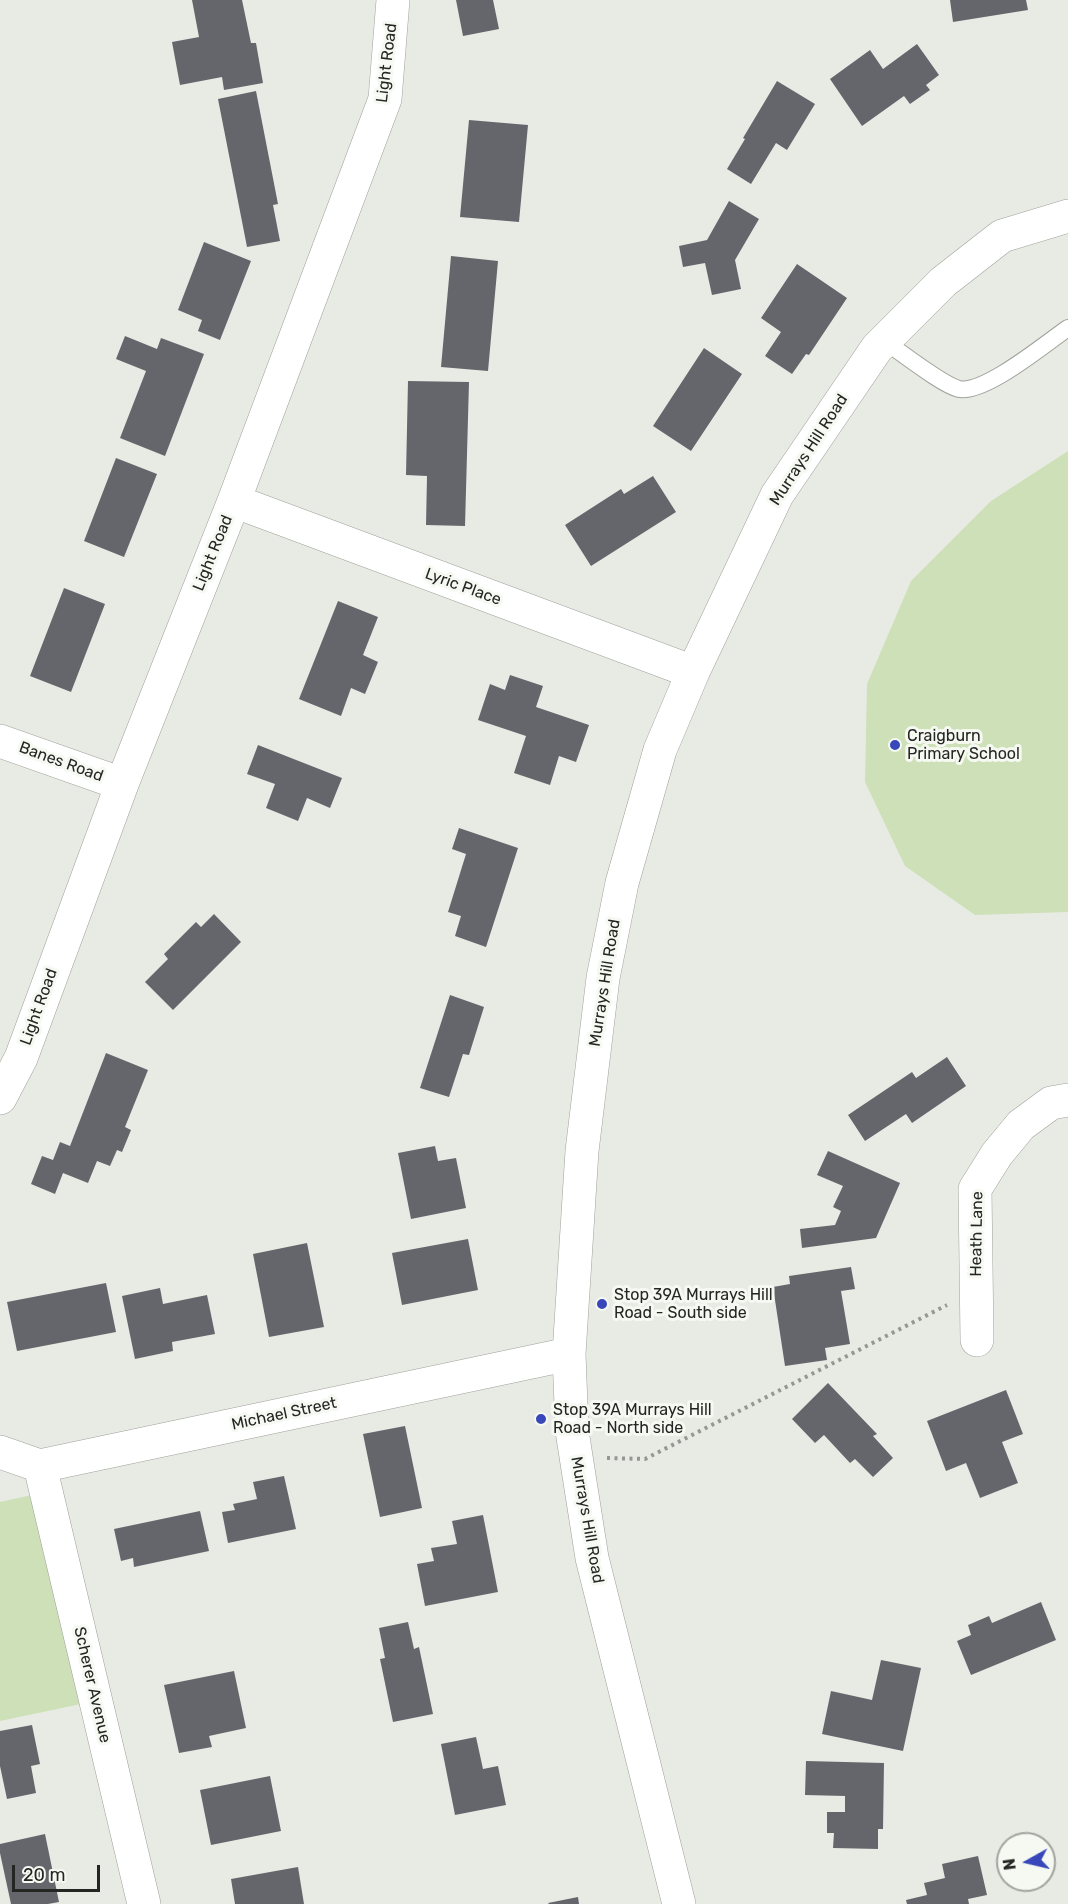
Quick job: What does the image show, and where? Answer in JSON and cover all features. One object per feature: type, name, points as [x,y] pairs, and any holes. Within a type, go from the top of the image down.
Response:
[{"type":"street","name":"Light Road","points":[[0,1098],[21,1058],[122,784],[234,501],[385,99],[393,0]]},
{"type":"street","name":"Murrays Hill Road","points":[[679,1904],[592,1558],[572,1431],[569,1354],[582,1151],[603,978],[622,883],[660,750],[693,672],[777,495],[877,348],[943,282],[1002,236],[1068,216]]},
{"type":"street","name":"Lyric Place","points":[[234,501],[693,672]]},
{"type":"street","name":"Banes Road","points":[[0,741],[122,784]]},
{"type":"street","name":"Heath Lane","points":[[976,1340],[975,1189],[997,1154],[1021,1125],[1052,1103],[1068,1100]]},
{"type":"street","name":"Michael Street","points":[[40,1466],[569,1354]]},
{"type":"street","points":[[0,1452],[40,1466]]},
{"type":"street","name":"Scherer Avenue","points":[[40,1466],[144,1904]]},
{"type":"lane","points":[[884,341],[948,384],[960,389],[971,389],[991,381],[1068,328]]},
{"type":"path","points":[[576,1458],[645,1458],[976,1290]]},
{"type":"green space","points":[[1068,451],[1068,912],[975,915],[905,866],[865,782],[867,684],[911,581],[991,501]]},
{"type":"green space","points":[[32,1495],[81,1704],[0,1721],[0,1502]]},
{"type":"building","points":[[192,0],[242,0],[251,43],[256,43],[263,83],[224,90],[222,77],[180,85],[172,42],[199,37]]},
{"type":"building","points":[[456,0],[493,0],[499,29],[463,36]]},
{"type":"building","points":[[950,0],[1026,0],[1028,10],[953,22]]},
{"type":"building","points":[[917,44],[939,75],[926,85],[930,90],[910,104],[904,96],[862,126],[830,79],[870,50],[883,69]]},
{"type":"building","points":[[777,81],[815,104],[787,150],[776,143],[751,184],[727,169]]},
{"type":"building","points":[[256,91],[278,204],[273,205],[280,241],[247,247],[218,99]]},
{"type":"building","points":[[469,120],[528,125],[519,222],[460,217]]},
{"type":"building","points":[[729,201],[759,219],[735,260],[741,289],[712,295],[705,263],[683,267],[679,246],[707,240]]},
{"type":"building","points":[[204,242],[251,261],[220,340],[198,331],[202,320],[178,310]]},
{"type":"building","points":[[451,256],[498,261],[488,371],[441,367]]},
{"type":"building","points":[[797,264],[847,298],[809,355],[806,354],[792,374],[765,356],[781,332],[761,318]]},
{"type":"building","points":[[125,336],[157,349],[161,338],[204,354],[165,456],[120,438],[146,371],[116,359]]},
{"type":"building","points":[[704,348],[742,374],[691,451],[653,426]]},
{"type":"building","points":[[408,381],[469,382],[465,526],[426,525],[427,476],[406,475]]},
{"type":"building","points":[[116,458],[157,474],[124,557],[84,541]]},
{"type":"building","points":[[653,476],[676,512],[591,566],[565,525],[621,489],[624,494]]},
{"type":"building","points":[[64,588],[105,604],[71,692],[30,676]]},
{"type":"building","points":[[338,601],[378,617],[363,655],[378,662],[365,694],[351,688],[341,716],[299,699]]},
{"type":"building","points":[[510,675],[543,686],[536,707],[589,725],[576,762],[559,756],[550,785],[514,773],[526,736],[478,720],[490,684],[505,690]]},
{"type":"building","points":[[258,745],[342,778],[330,808],[307,798],[298,821],[266,808],[275,784],[247,774]]},
{"type":"building","points":[[459,828],[518,848],[486,947],[455,936],[461,916],[448,912],[466,854],[452,849]]},
{"type":"building","points":[[214,914],[241,942],[173,1010],[145,982],[168,959],[164,954],[196,922],[201,927]]},
{"type":"building","points":[[450,995],[484,1007],[469,1055],[463,1054],[449,1097],[420,1088]]},
{"type":"building","points":[[106,1053],[148,1070],[125,1127],[131,1130],[122,1152],[117,1150],[110,1166],[97,1161],[88,1183],[63,1173],[55,1194],[31,1184],[42,1156],[53,1160],[60,1142],[70,1146]]},
{"type":"building","points":[[947,1057],[966,1086],[912,1123],[906,1114],[865,1141],[848,1115],[912,1072],[916,1078]]},
{"type":"building","points":[[435,1146],[438,1161],[456,1158],[466,1208],[411,1219],[398,1153]]},
{"type":"building","points":[[828,1151],[900,1183],[876,1238],[802,1248],[800,1229],[835,1225],[841,1211],[833,1207],[843,1186],[817,1175]]},
{"type":"building","points":[[468,1239],[478,1290],[402,1305],[392,1253]]},
{"type":"building","points":[[307,1243],[324,1327],[269,1337],[253,1254]]},
{"type":"building","points":[[851,1267],[855,1289],[841,1291],[850,1344],[825,1348],[827,1360],[785,1366],[773,1287],[790,1284],[789,1276]]},
{"type":"building","points":[[106,1283],[116,1332],[17,1351],[7,1302]]},
{"type":"building","points":[[160,1288],[163,1304],[207,1295],[215,1334],[172,1342],[173,1351],[135,1359],[122,1296]]},
{"type":"building","points":[[828,1383],[877,1434],[873,1436],[893,1458],[873,1477],[855,1459],[850,1463],[824,1435],[815,1443],[792,1419]]},
{"type":"building","points":[[1006,1390],[1023,1434],[1002,1442],[1018,1483],[980,1498],[966,1463],[946,1471],[927,1421]]},
{"type":"building","points":[[405,1426],[422,1508],[380,1517],[363,1434]]},
{"type":"building","points":[[284,1476],[296,1529],[228,1543],[222,1512],[235,1510],[233,1504],[257,1499],[253,1482]]},
{"type":"building","points":[[200,1511],[209,1551],[134,1567],[133,1558],[121,1561],[114,1529]]},
{"type":"building","points":[[483,1515],[498,1592],[425,1606],[417,1564],[434,1561],[431,1548],[457,1544],[452,1521]]},
{"type":"building","points":[[1041,1602],[1056,1640],[971,1675],[957,1641],[971,1635],[968,1625],[989,1616],[992,1623]]},
{"type":"building","points":[[408,1622],[414,1649],[419,1647],[433,1714],[393,1722],[380,1659],[385,1658],[379,1628]]},
{"type":"building","points":[[881,1660],[921,1668],[903,1751],[822,1734],[831,1691],[872,1700]]},
{"type":"building","points":[[234,1671],[246,1728],[209,1736],[212,1747],[179,1753],[164,1685]]},
{"type":"building","points":[[32,1725],[40,1764],[31,1766],[36,1793],[7,1799],[0,1766],[0,1731]]},
{"type":"building","points":[[476,1737],[483,1769],[498,1766],[506,1805],[455,1815],[441,1744]]},
{"type":"building","points":[[806,1761],[884,1763],[883,1829],[878,1829],[878,1849],[833,1848],[834,1833],[827,1833],[827,1812],[845,1812],[845,1796],[805,1795]]},
{"type":"building","points":[[270,1776],[281,1831],[211,1845],[200,1790]]},
{"type":"building","points":[[45,1834],[59,1902],[11,1904],[0,1844]]},
{"type":"building","points":[[978,1856],[987,1895],[968,1899],[969,1904],[907,1904],[906,1900],[927,1895],[924,1883],[945,1878],[942,1864]]},
{"type":"building","points":[[298,1867],[304,1904],[235,1904],[231,1879]]},
{"type":"building","points":[[578,1897],[579,1904],[548,1903]]},
{"type":"place","name":"Craigburn Primary School","points":[[895,745]]},
{"type":"place","name":"Stop 39A Murrays Hill Road - South side","points":[[602,1304]]},
{"type":"place","name":"Stop 39A Murrays Hill Road - North side","points":[[541,1419]]}]
